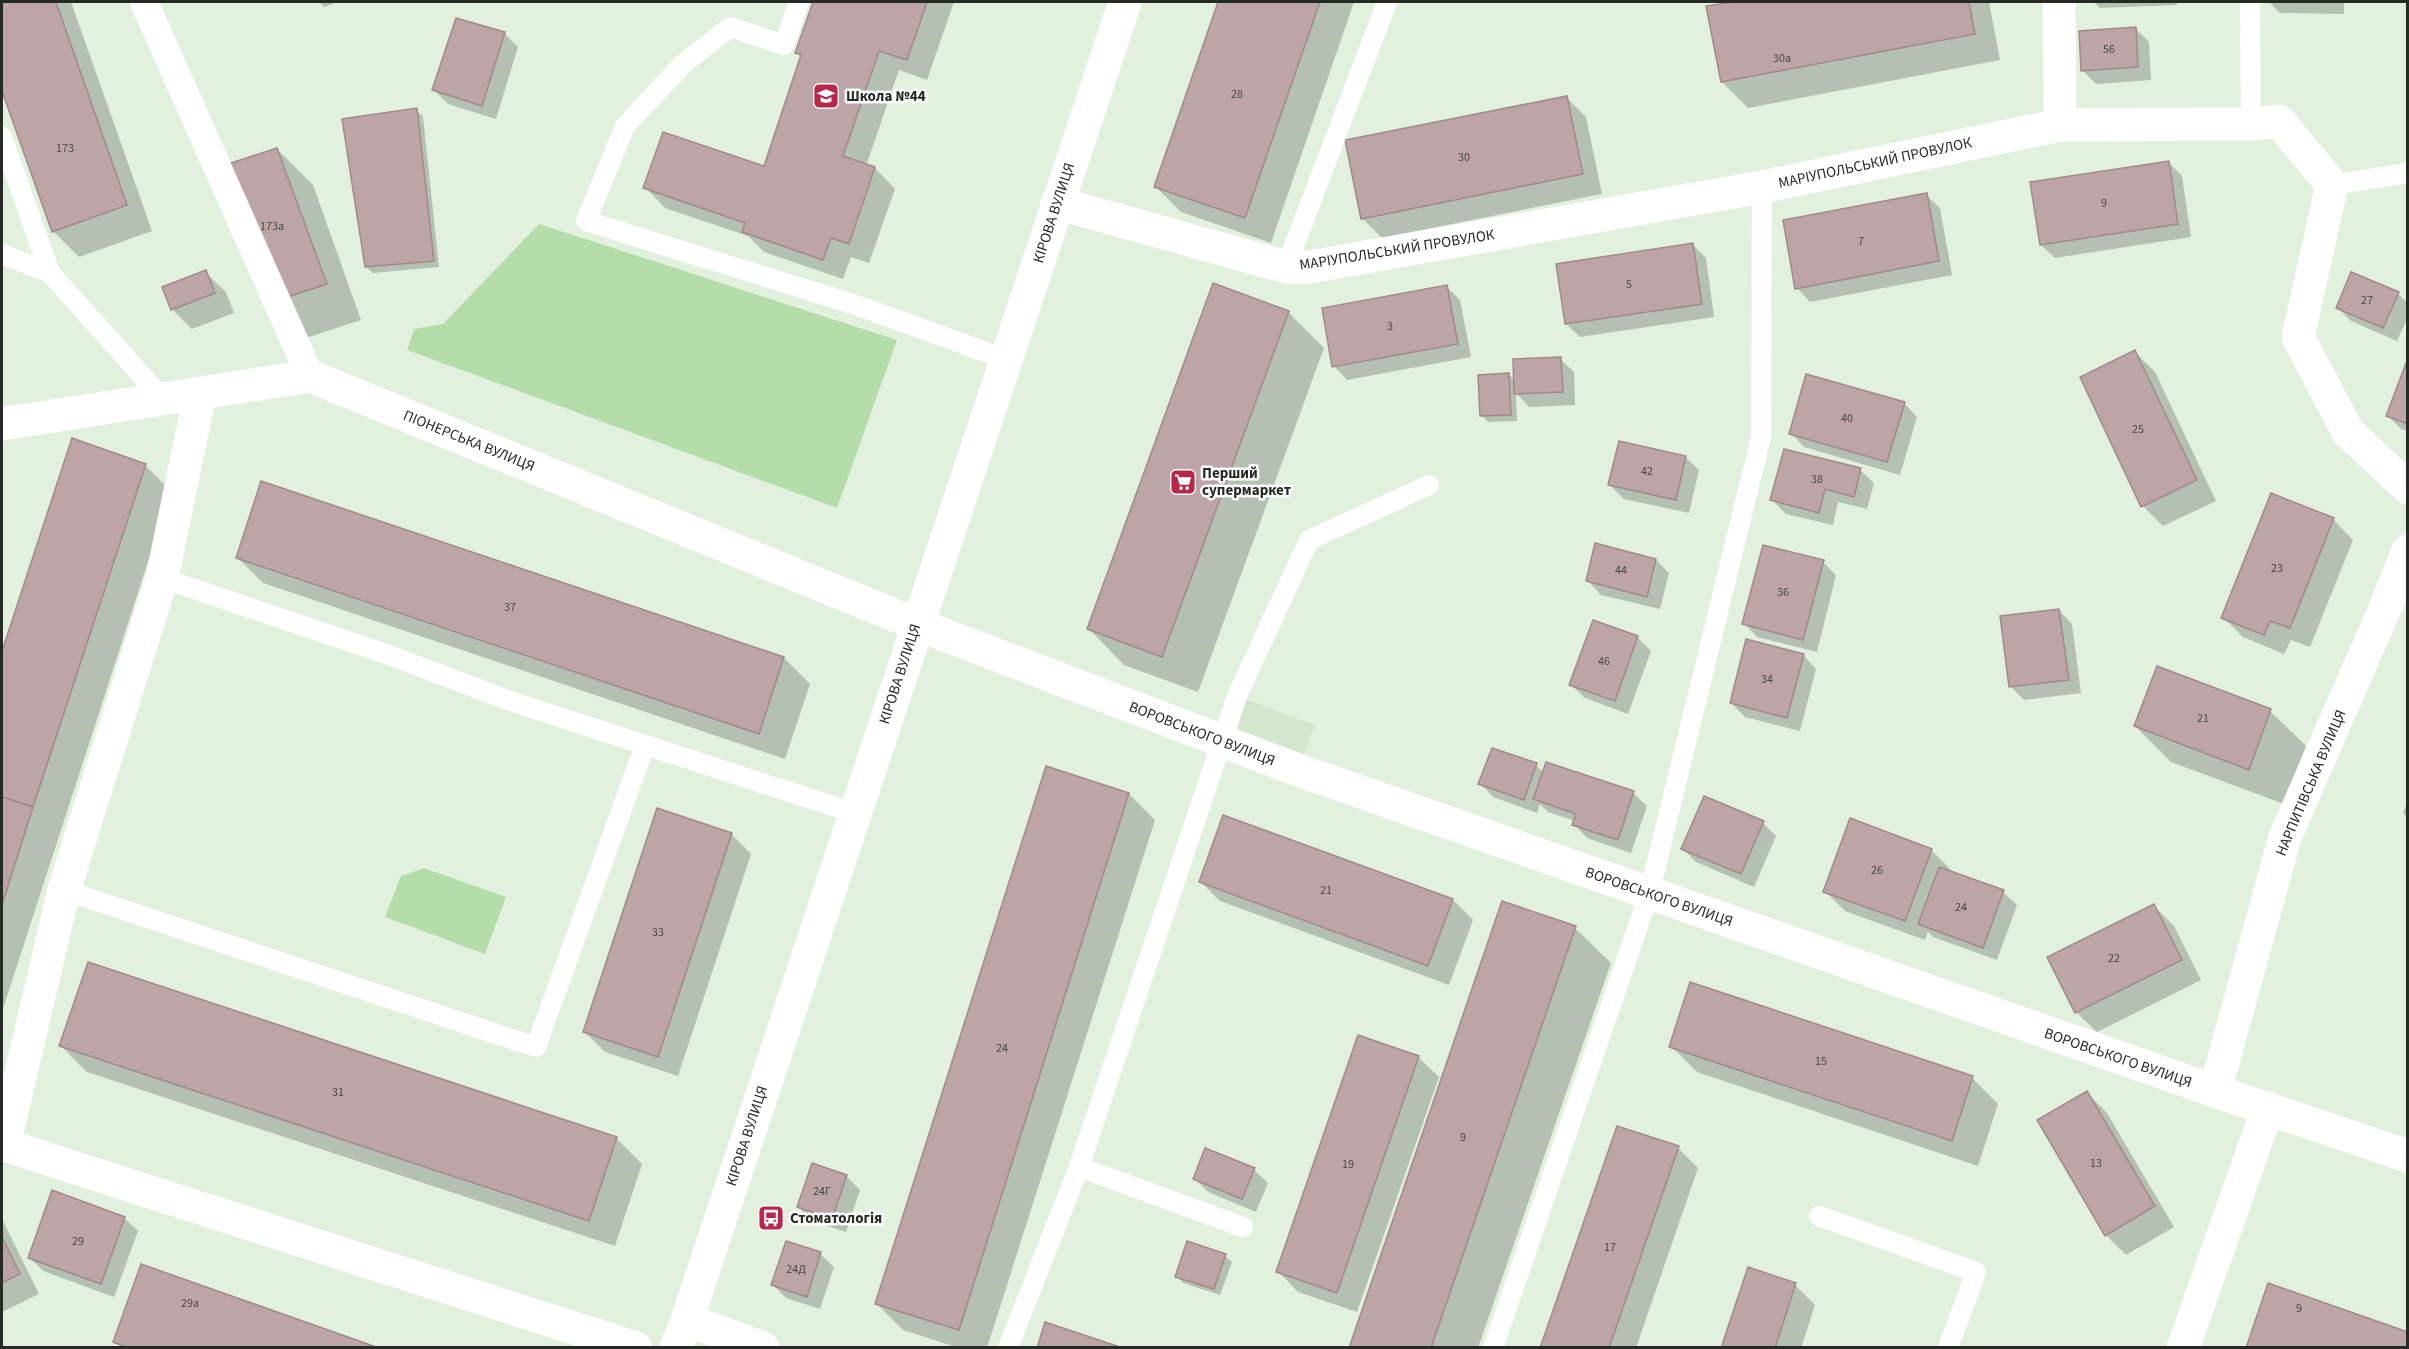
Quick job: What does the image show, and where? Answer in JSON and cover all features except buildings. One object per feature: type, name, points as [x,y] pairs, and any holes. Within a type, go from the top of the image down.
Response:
[{"type":"street","points":[[2,424],[310,376],[144,2]]},
{"type":"street","name":"КІРОВА ВУЛИЦЯ","points":[[681,1334],[1125,2]]},
{"type":"street","points":[[2059,2],[2060,125]]},
{"type":"street","name":"МАРІУПОЛЬСЬКИЙ ПРОВУЛОК","points":[[1057,203],[1286,267],[1309,267],[1762,187],[2060,125],[2251,124],[2278,121],[2332,185]]},
{"type":"street","points":[[2332,185],[2298,337],[2348,432],[2408,488]]},
{"type":"street","name":"ПІОНЕРСЬКА ВУЛИЦЯ","points":[[310,376],[916,624]]},
{"type":"street","points":[[200,394],[162,578],[64,890],[3,1146],[636,1347]]},
{"type":"street","name":"НАРПИТІВСЬКА ВУЛИЦЯ","points":[[2215,1091],[2285,837],[2408,551]]},
{"type":"street","name":"ВОРОВСЬКОГО ВУЛИЦЯ","points":[[916,624],[1220,741],[1649,894],[2408,1156]]},
{"type":"street","points":[[2184,1347],[2268,1108]]},
{"type":"street","points":[[681,1334],[763,1347]]},
{"type":"lane","points":[[799,2],[784,45],[730,27],[683,64],[625,126],[586,221],[856,305],[1005,359]]},
{"type":"lane","points":[[1286,267],[1387,2]]},
{"type":"lane","points":[[2250,2],[2251,124]]},
{"type":"lane","points":[[2,137],[50,273],[163,399]]},
{"type":"lane","points":[[2332,185],[2408,173]]},
{"type":"lane","points":[[1493,1347],[1649,894],[1761,437],[1762,187]]},
{"type":"lane","points":[[2,254],[50,273]]},
{"type":"lane","points":[[1008,1347],[1079,1167],[1220,741],[1237,696],[1310,540],[1430,485]]},
{"type":"lane","points":[[162,578],[386,654],[510,701],[854,813]]},
{"type":"lane","points":[[64,890],[536,1047],[645,745]]},
{"type":"lane","points":[[1079,1167],[1243,1227]]},
{"type":"lane","points":[[1819,1216],[1976,1272],[1948,1347]]},
{"type":"shaded area","points":[[1237,696],[1315,725],[1298,770],[1220,741]]},
{"type":"green space","points":[[539,224],[897,340],[837,508],[407,350],[414,329],[443,324]]},
{"type":"green space","points":[[424,868],[506,897],[485,954],[385,917],[401,876]]},
{"type":"place","name":"Школа №44","points":[[826,96]]},
{"type":"place","name":"Перший супермаркет","points":[[1183,482]]},
{"type":"place","name":"Стоматологія","points":[[771,1218]]}]
